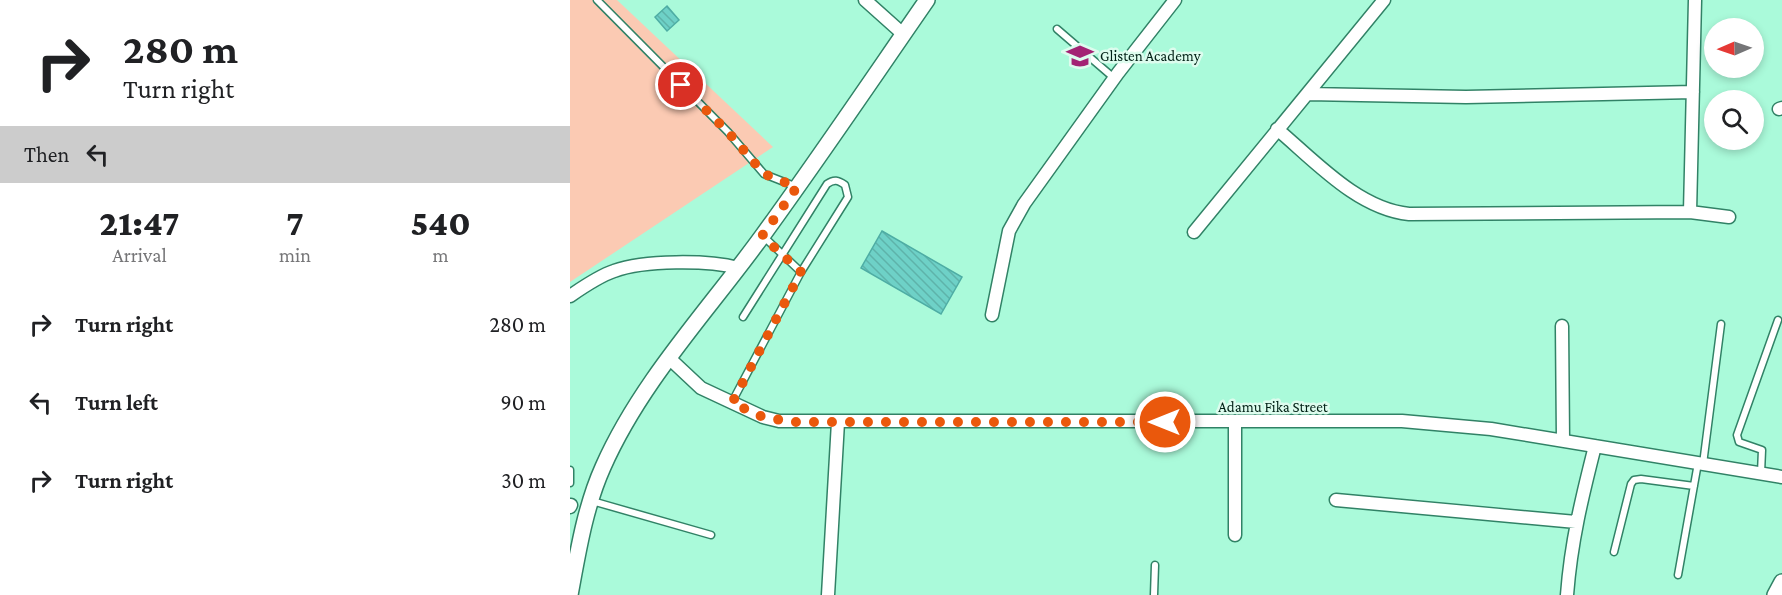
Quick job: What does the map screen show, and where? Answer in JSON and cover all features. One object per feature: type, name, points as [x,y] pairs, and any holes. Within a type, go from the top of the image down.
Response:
[{"type":"street","points":[[865,0],[903,34]]},
{"type":"street","points":[[570,595],[579,547],[603,468],[641,398],[762,236],[927,0]]},
{"type":"street","points":[[993,315],[1000,265],[1009,231],[1024,204],[1114,78],[1175,0]]},
{"type":"street","points":[[1194,232],[1276,129],[1308,94],[1384,0]]},
{"type":"street","points":[[1690,212],[1695,0]]},
{"type":"street","points":[[1308,94],[1466,97],[1693,92]]},
{"type":"street","points":[[1276,129],[1355,194],[1392,212],[1409,214],[1690,212],[1729,217]]},
{"type":"street","points":[[570,296],[615,270],[648,264],[719,263],[738,268]]},
{"type":"street","points":[[1562,326],[1563,440]]},
{"type":"street","name":"Adamu Fika Street","points":[[669,358],[701,388],[763,417],[779,421],[1402,421],[1491,429],[1782,477]]},
{"type":"street","points":[[828,595],[838,422]]},
{"type":"street","points":[[1235,422],[1235,535]]},
{"type":"street","points":[[1567,595],[1570,553],[1595,446]]},
{"type":"street","points":[[1336,500],[1576,522]]},
{"type":"street","points":[[1775,595],[1782,582]]},
{"type":"lane","points":[[597,0],[728,132],[764,174],[797,187]]},
{"type":"lane","points":[[1057,29],[1114,78]]},
{"type":"lane","points":[[732,403],[801,272],[848,197],[845,185],[838,180],[827,184],[743,317]]},
{"type":"lane","points":[[762,236],[801,272]]},
{"type":"lane","points":[[1761,474],[1762,450],[1739,442],[1737,435],[1778,320]]},
{"type":"lane","points":[[1678,575],[1694,486],[1701,463],[1721,324]]},
{"type":"lane","points":[[570,470],[570,483]]},
{"type":"lane","points":[[1614,552],[1631,484],[1634,480],[1694,486]]},
{"type":"lane","points":[[570,506],[590,505],[711,535]]},
{"type":"lane","points":[[1154,595],[1155,565]]},
{"type":"shaded area","points":[[570,0],[617,0],[773,147],[570,282]]},
{"type":"building","points":[[667,6],[679,20],[667,31],[655,17]]},
{"type":"building","points":[[882,231],[962,277],[941,314],[861,268]]},
{"type":"place","name":"Glisten Academy","points":[[1080,56]]},
{"type":"route","points":[[681,85],[728,132],[764,174],[797,187],[762,236],[801,272],[732,403],[763,417],[792,422],[1165,422]]}]
